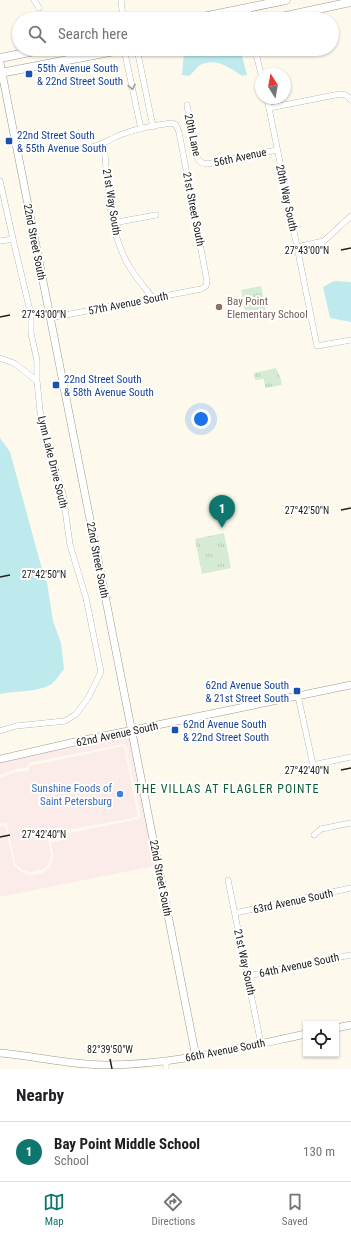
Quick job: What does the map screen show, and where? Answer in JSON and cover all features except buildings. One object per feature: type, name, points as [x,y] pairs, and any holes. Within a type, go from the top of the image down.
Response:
[{"type":"main road","points":[[228,12],[286,0]]},
{"type":"main road","points":[[305,12],[351,2]]},
{"type":"main road","points":[[0,58],[12,56]]},
{"type":"main road","points":[[1,73],[88,56]]},
{"type":"street","points":[[34,0],[39,8]]},
{"type":"street","points":[[122,0],[123,12]]},
{"type":"street","points":[[248,8],[248,12]]},
{"type":"street","points":[[125,56],[140,129]]},
{"type":"street","points":[[17,150],[35,148],[64,150],[84,148],[104,144],[115,137],[152,126],[138,56]]},
{"type":"street","points":[[257,56],[260,68]]},
{"type":"street","name":"22nd Street South","points":[[0,62],[196,1057]]},
{"type":"street","points":[[269,108],[340,94],[346,95],[351,100]]},
{"type":"street","name":"20th Way South","points":[[268,104],[318,346],[351,340]]},
{"type":"street","name":"20th Lane","points":[[187,105],[196,155],[202,164]]},
{"type":"street","name":"21st Street South","points":[[152,126],[172,123],[176,125],[179,132],[207,281],[206,286]]},
{"type":"street","name":"21st Way South","points":[[104,144],[107,185],[117,239],[129,266],[153,298]]},
{"type":"street","name":"56th Avenue","points":[[202,164],[277,150]]},
{"type":"street","points":[[0,181],[13,239],[0,242]]},
{"type":"street","points":[[113,223],[156,215]]},
{"type":"street","points":[[297,247],[324,241],[351,216]]},
{"type":"street","name":"Lynn Lake Drive South","points":[[0,731],[16,726],[65,721],[70,719],[76,714],[88,698],[101,672],[86,598],[70,545],[63,494],[46,442],[40,411],[37,382],[37,361],[31,333],[31,315],[13,239]]},
{"type":"street","name":"57th Avenue South","points":[[50,318],[201,289],[206,286]]},
{"type":"street","points":[[0,358],[14,363],[37,382]]},
{"type":"street","name":"62nd Avenue South","points":[[0,759],[31,751],[351,685]]},
{"type":"street","points":[[298,696],[313,765],[351,757]]},
{"type":"street","points":[[314,835],[321,829],[351,823]]},
{"type":"street","name":"21st Way South","points":[[228,880],[261,1044]]},
{"type":"street","name":"63rd Avenue South","points":[[234,913],[351,888]]},
{"type":"street","name":"64th Avenue South","points":[[248,976],[351,955]]},
{"type":"street","points":[[339,1027],[351,1025]]},
{"type":"street","name":"66th Avenue South","points":[[0,1052],[78,1066],[119,1064],[166,1061],[196,1057],[303,1035]]},
{"type":"street","points":[[166,1061],[166,1069]]},
{"type":"shaded area","points":[[130,735],[154,866],[0,897],[0,827],[5,826],[14,865],[21,872],[28,875],[35,875],[43,873],[49,868],[53,855],[51,842],[63,840],[65,834],[139,819],[141,816],[126,746],[124,744],[29,763],[27,768],[16,769],[0,775],[0,763],[54,750]]},
{"type":"shaded area","points":[[124,746],[138,817],[62,831],[63,837],[48,840],[51,855],[50,861],[42,870],[29,872],[23,870],[17,865],[15,863],[7,823],[0,824],[0,778],[16,772],[29,771],[29,766]]},
{"type":"green space","points":[[261,286],[266,312],[246,316],[241,290]]},
{"type":"green space","points":[[276,368],[282,385],[265,388],[264,379],[255,380],[254,373]]},
{"type":"green space","points":[[224,533],[231,568],[202,574],[195,539]]},
{"type":"water","points":[[184,56],[242,56],[247,75],[242,76],[222,64],[211,62],[200,65],[189,76],[182,75]]},
{"type":"water","points":[[334,281],[351,282],[351,322],[330,318],[323,287]]},
{"type":"water","points":[[0,438],[10,452],[45,580],[47,582],[53,621],[61,643],[64,669],[54,682],[45,687],[0,694]]},
{"type":"place","name":"55th Avenue South & 22nd Street South","points":[[29,74]]},
{"type":"place","name":"22nd Street South & 55th Avenue South","points":[[9,141]]},
{"type":"place","name":"Bay Point Elementary School","points":[[219,307]]},
{"type":"place","name":"22nd Street South & 58th Avenue South","points":[[56,385]]},
{"type":"place","name":"Bay Point Middle School","points":[[222,528]]},
{"type":"place","name":"62nd Avenue South & 21st Street South","points":[[297,691]]},
{"type":"place","name":"62nd Avenue South & 22nd Street South","points":[[175,730]]},
{"type":"place","name":"Sunshine Foods of Saint Petersburg","points":[[120,794]]},
{"type":"district","name":"THE VILLAS AT FLAGLER POINTE","points":[[227,789]]}]
